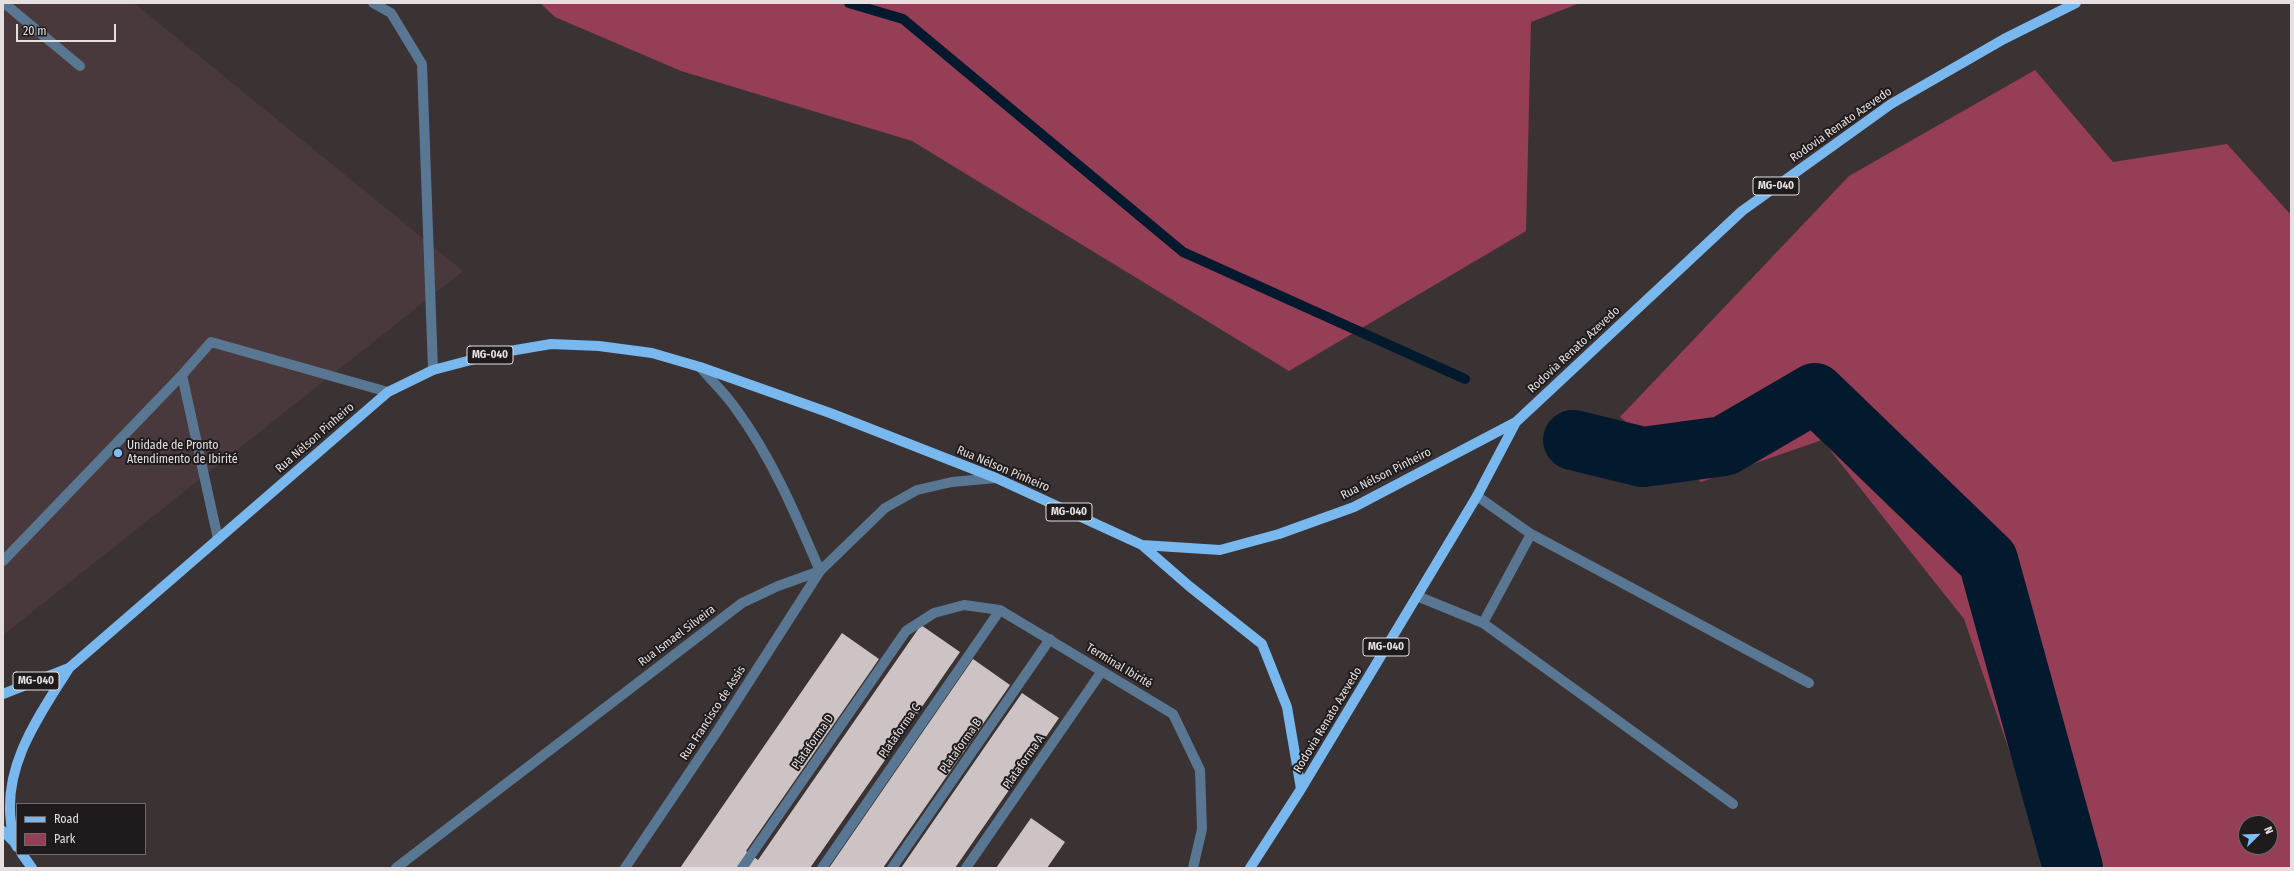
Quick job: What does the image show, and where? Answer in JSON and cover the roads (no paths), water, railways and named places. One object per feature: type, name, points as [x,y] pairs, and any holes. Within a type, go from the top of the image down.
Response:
[{"type":"main road","name":"Rodovia Renato Azevedo","points":[[1250,868],[1301,789],[1477,496],[1516,422],[1742,211],[1891,104],[2004,39],[2076,3]]},
{"type":"main road","name":"Rua Nélson Pinheiro","points":[[3,694],[69,668],[388,392],[433,370],[498,353],[551,344],[599,346],[652,353],[700,367],[830,413],[996,478],[1142,545],[1220,550],[1279,534],[1354,507],[1516,422]]},
{"type":"main road","points":[[1142,545],[1188,586],[1262,644],[1287,707],[1301,789]]},
{"type":"main road","name":"MG-040","points":[[15,845],[10,815],[11,786],[18,758],[33,728],[69,668]]},
{"type":"main road","name":"MG-040","points":[[3,831],[15,845]]},
{"type":"main road","points":[[23,855],[32,868]]},
{"type":"street","points":[[4,3],[80,66]]},
{"type":"street","points":[[373,3],[391,13],[422,64],[433,370]]},
{"type":"street","points":[[3,561],[212,342],[388,392]]},
{"type":"street","points":[[700,367],[736,408],[771,466],[820,571]]},
{"type":"street","points":[[182,375],[218,539]]},
{"type":"street","name":"Rua Ismael Silveira","points":[[396,868],[742,603],[778,586],[820,571],[885,508],[917,490],[952,482],[996,478]]},
{"type":"street","points":[[1477,496],[1531,534],[1809,683]]},
{"type":"street","points":[[1483,623],[1531,534]]},
{"type":"street","name":"Rua Francisco de Assis","points":[[625,868],[718,730],[820,571]]},
{"type":"street","points":[[1417,596],[1483,623],[1733,804]]},
{"type":"street","name":"Terminal Ibirité","points":[[906,631],[934,613],[964,605],[1000,610],[1173,714],[1186,737],[1200,770],[1202,829],[1193,868]]},
{"type":"street","name":"Plataforma C","points":[[822,868],[1000,610]]},
{"type":"street","name":"Plataforma D","points":[[742,868],[906,631]]},
{"type":"street","name":"Plataforma B","points":[[892,868],[1050,639]]},
{"type":"street","name":"Plataforma A","points":[[966,868],[1102,671]]},
{"type":"waterway","points":[[849,3],[903,19],[1183,252],[1465,379]]},
{"type":"waterway","points":[[1573,440],[1643,457],[1724,446],[1815,393],[1988,560],[2073,868]]},
{"type":"place","name":"Unidade de Pronto Atendimento de Ibirité","points":[[118,453]]}]
